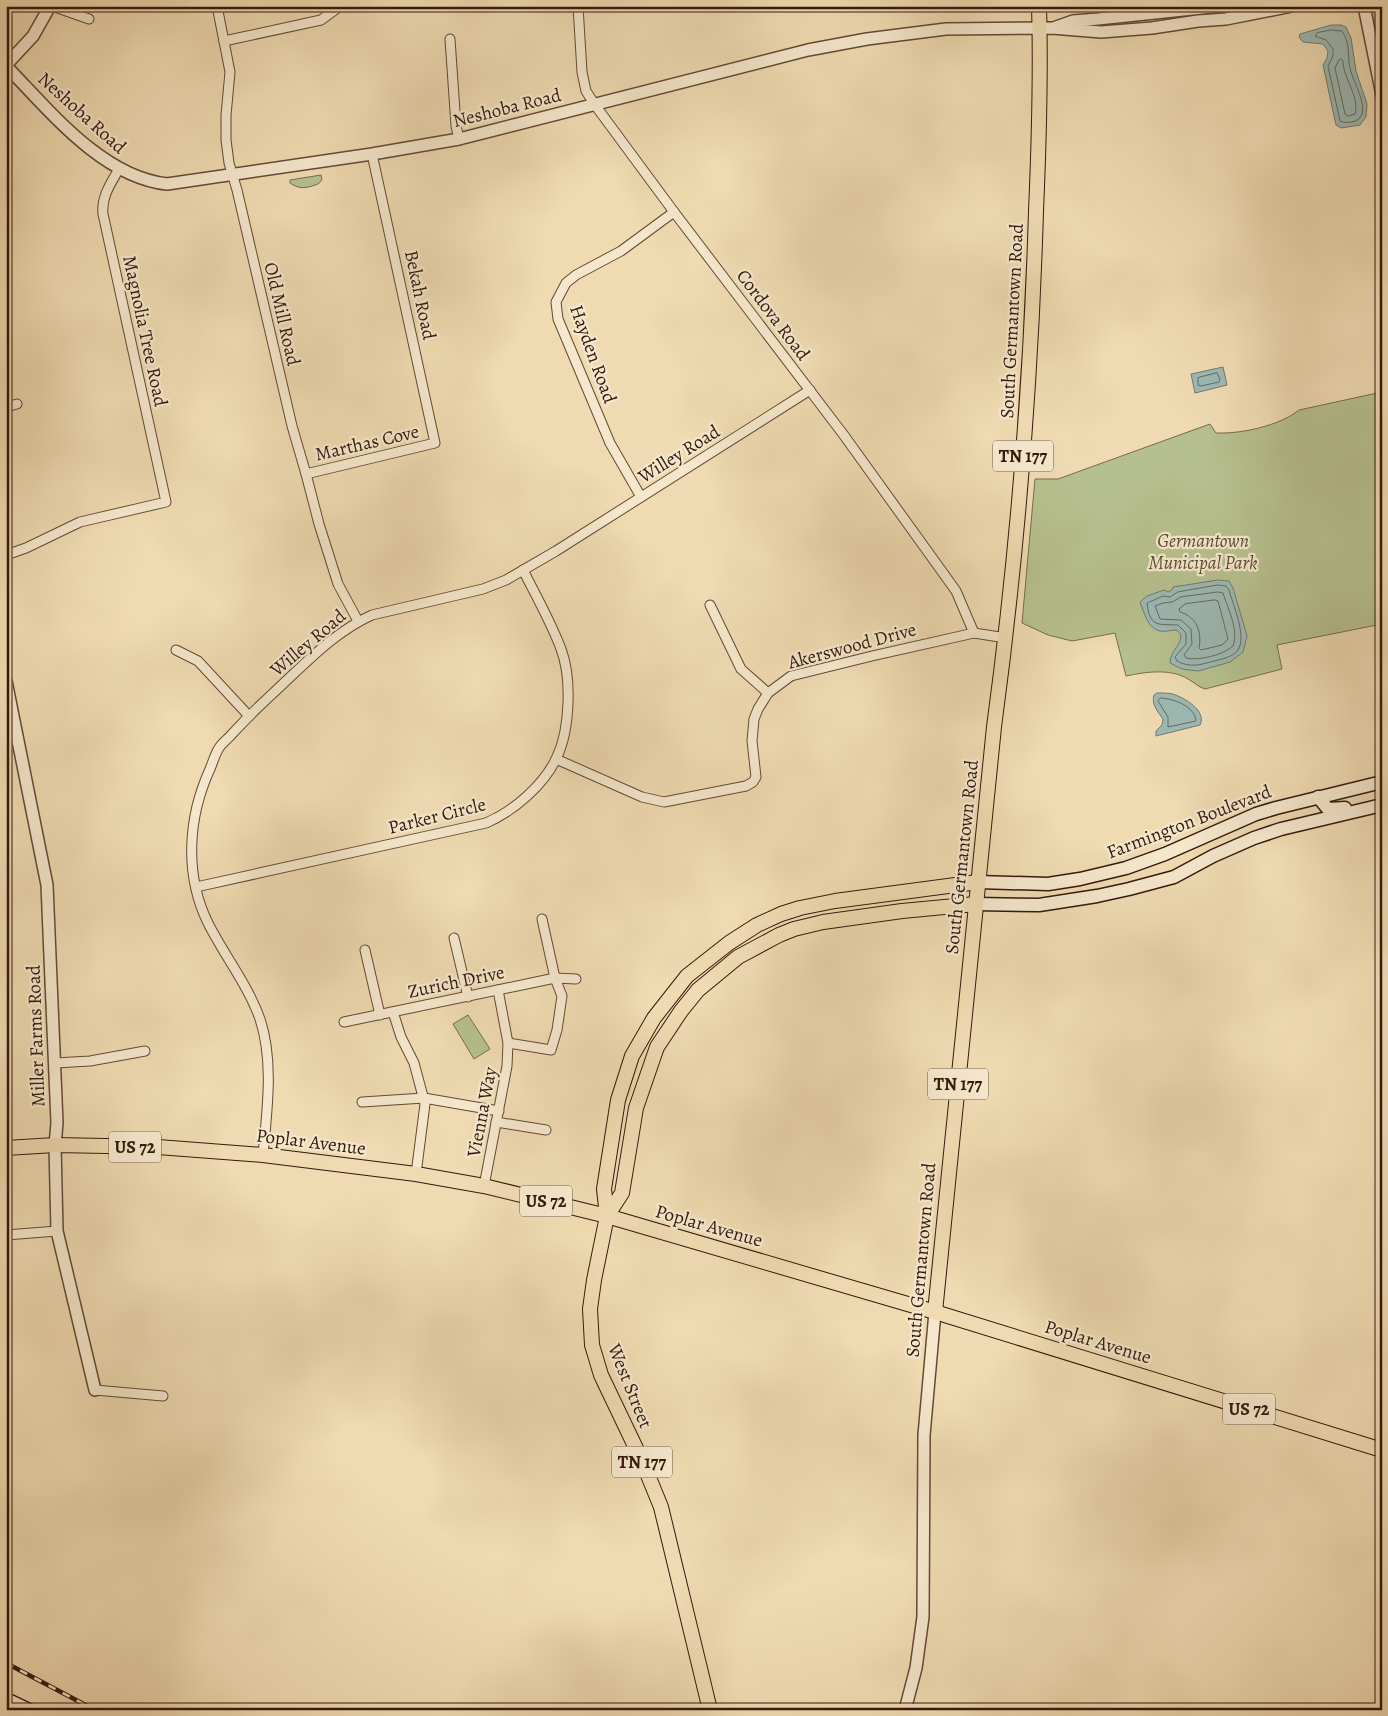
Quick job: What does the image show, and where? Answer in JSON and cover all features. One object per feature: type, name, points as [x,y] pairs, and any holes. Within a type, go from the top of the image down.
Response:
[{"type":"main road","name":"South Germantown Road","points":[[935,1312],[994,727],[1006,638],[1029,393],[1040,116],[1046,28],[1039,6]]},
{"type":"main road","name":"Farmington Boulevard","points":[[976,904],[1039,905],[1097,896],[1174,877],[1213,856],[1254,838],[1279,818],[1318,798],[1382,782]]},
{"type":"main road","points":[[1318,798],[1328,808],[1379,806]]},
{"type":"main road","name":"Farmington Boulevard","points":[[978,882],[1048,884],[1080,880],[1126,868],[1165,854],[1233,823],[1379,806]]},
{"type":"main road","points":[[607,1216],[604,1189],[618,1100],[632,1056],[654,1018],[687,976],[729,943],[757,925],[781,914],[836,901],[978,882]]},
{"type":"main road","points":[[607,1216],[622,1193],[636,1108],[657,1047],[681,1011],[705,985],[738,957],[779,935],[794,929],[823,922],[902,911],[976,904]]},
{"type":"main road","name":"Poplar Avenue","points":[[6,1148],[55,1145],[158,1147],[263,1155],[416,1174],[484,1186],[607,1216],[935,1312],[1382,1450]]},
{"type":"main road","name":"West Street","points":[[607,1216],[590,1308],[592,1345],[601,1375],[662,1507],[710,1710]]},
{"type":"main road","points":[[6,1699],[29,1710]]},
{"type":"street","points":[[6,66],[33,36],[51,6],[89,19]]},
{"type":"street","name":"Old Mill Road","points":[[217,6],[230,78],[226,115],[226,140],[229,162],[292,426],[329,560],[338,584],[358,621]]},
{"type":"street","points":[[224,41],[321,20],[336,9],[336,6]]},
{"type":"street","name":"Cordova Road","points":[[578,6],[582,72],[586,91],[674,212],[810,390],[956,591],[974,633]]},
{"type":"street","name":"Neshoba Road","points":[[6,66],[74,135],[102,158],[119,169],[150,181],[167,184],[372,154],[459,139],[842,43],[946,29],[1046,28],[1101,32],[1152,28],[1221,6]]},
{"type":"street","name":"Neshoba Road","points":[[1198,12],[1226,19],[1292,6]]},
{"type":"street","points":[[1364,6],[1382,95]]},
{"type":"street","points":[[450,39],[456,126],[459,139]]},
{"type":"street","name":"Bekah Road","points":[[372,154],[435,443]]},
{"type":"street","name":"Magnolia Tree Road","points":[[6,555],[26,548],[80,522],[166,502],[103,214],[105,195],[119,169]]},
{"type":"street","name":"Hayden Road","points":[[641,497],[610,444],[558,319],[556,302],[566,283],[576,275],[621,251],[674,212]]},
{"type":"street","name":"Willey Road","points":[[263,1155],[268,1104],[268,1064],[262,1028],[254,1003],[207,922],[196,887],[191,843],[197,802],[219,748],[249,716],[335,636],[358,621],[372,615],[403,607],[483,589],[506,580],[810,390]]},
{"type":"street","points":[[6,407],[17,404]]},
{"type":"street","name":"Marthas Cove","points":[[306,474],[435,443]]},
{"type":"street","name":"Parker Circle","points":[[196,887],[486,823],[504,814],[533,790],[556,759],[561,747],[568,706],[568,675],[562,649],[523,570]]},
{"type":"street","points":[[710,605],[741,669],[768,693]]},
{"type":"street","name":"Akerswood Drive","points":[[556,759],[642,797],[664,802],[746,786],[756,778],[752,730],[758,709],[768,693],[791,676],[974,633],[1006,638]]},
{"type":"street","points":[[176,650],[198,661],[249,716]]},
{"type":"street","name":"Miller Farms Road","points":[[6,681],[47,885],[57,1123],[55,1145],[58,1232],[95,1390]]},
{"type":"street","name":"Vienna Way","points":[[508,1043],[551,1050],[557,1030],[562,996],[555,978],[542,919]]},
{"type":"street","points":[[454,938],[468,997]]},
{"type":"street","points":[[366,950],[380,1015]]},
{"type":"street","name":"Zurich Drive","points":[[344,1022],[555,978],[576,979]]},
{"type":"street","name":"Vienna Way","points":[[484,1186],[506,1080],[508,1043],[498,990]]},
{"type":"street","points":[[393,1012],[401,1037],[414,1063],[425,1104],[416,1174]]},
{"type":"street","points":[[55,1063],[90,1061],[144,1051]]},
{"type":"street","points":[[362,1102],[424,1098],[499,1111]]},
{"type":"street","points":[[496,1122],[546,1130]]},
{"type":"street","points":[[6,1234],[58,1232]]},
{"type":"street","name":"South Germantown Road","points":[[905,1710],[916,1668],[923,1617],[924,1435],[935,1312]]},
{"type":"street","points":[[95,1390],[163,1396]]},
{"type":"green space","points":[[1370,6],[1379,6],[1382,20],[1382,66]]},
{"type":"green space","points":[[321,175],[322,180],[310,187],[304,188],[290,183],[290,180]]},
{"type":"green space","name":"Germantown Municipal Park","points":[[1382,392],[1382,624],[1277,645],[1282,669],[1205,689],[1173,673],[1149,672],[1126,676],[1115,633],[1072,641],[1048,635],[1022,623],[1035,479],[1058,479],[1210,424],[1216,433],[1259,428],[1291,416],[1299,410]]},
{"type":"green space","points":[[468,1015],[490,1049],[474,1059],[453,1024]]},
{"type":"water","points":[[1331,25],[1346,27],[1351,38],[1356,71],[1367,104],[1366,117],[1360,125],[1341,128],[1336,125],[1323,65],[1328,51],[1323,44],[1303,42],[1299,37],[1300,34]]},
{"type":"water","points":[[1223,367],[1227,385],[1195,393],[1191,374]]},
{"type":"water","points":[[1218,580],[1229,581],[1233,588],[1247,636],[1243,652],[1230,662],[1198,671],[1182,669],[1170,663],[1181,635],[1177,630],[1162,631],[1152,627],[1140,602],[1147,596],[1164,590],[1168,592],[1173,587]]},
{"type":"water","points":[[1157,693],[1173,694],[1189,702],[1198,710],[1201,720],[1200,725],[1156,736],[1156,731],[1162,725],[1163,719],[1153,702],[1154,695]]},
{"type":"railway","points":[[6,1663],[95,1710]]}]
